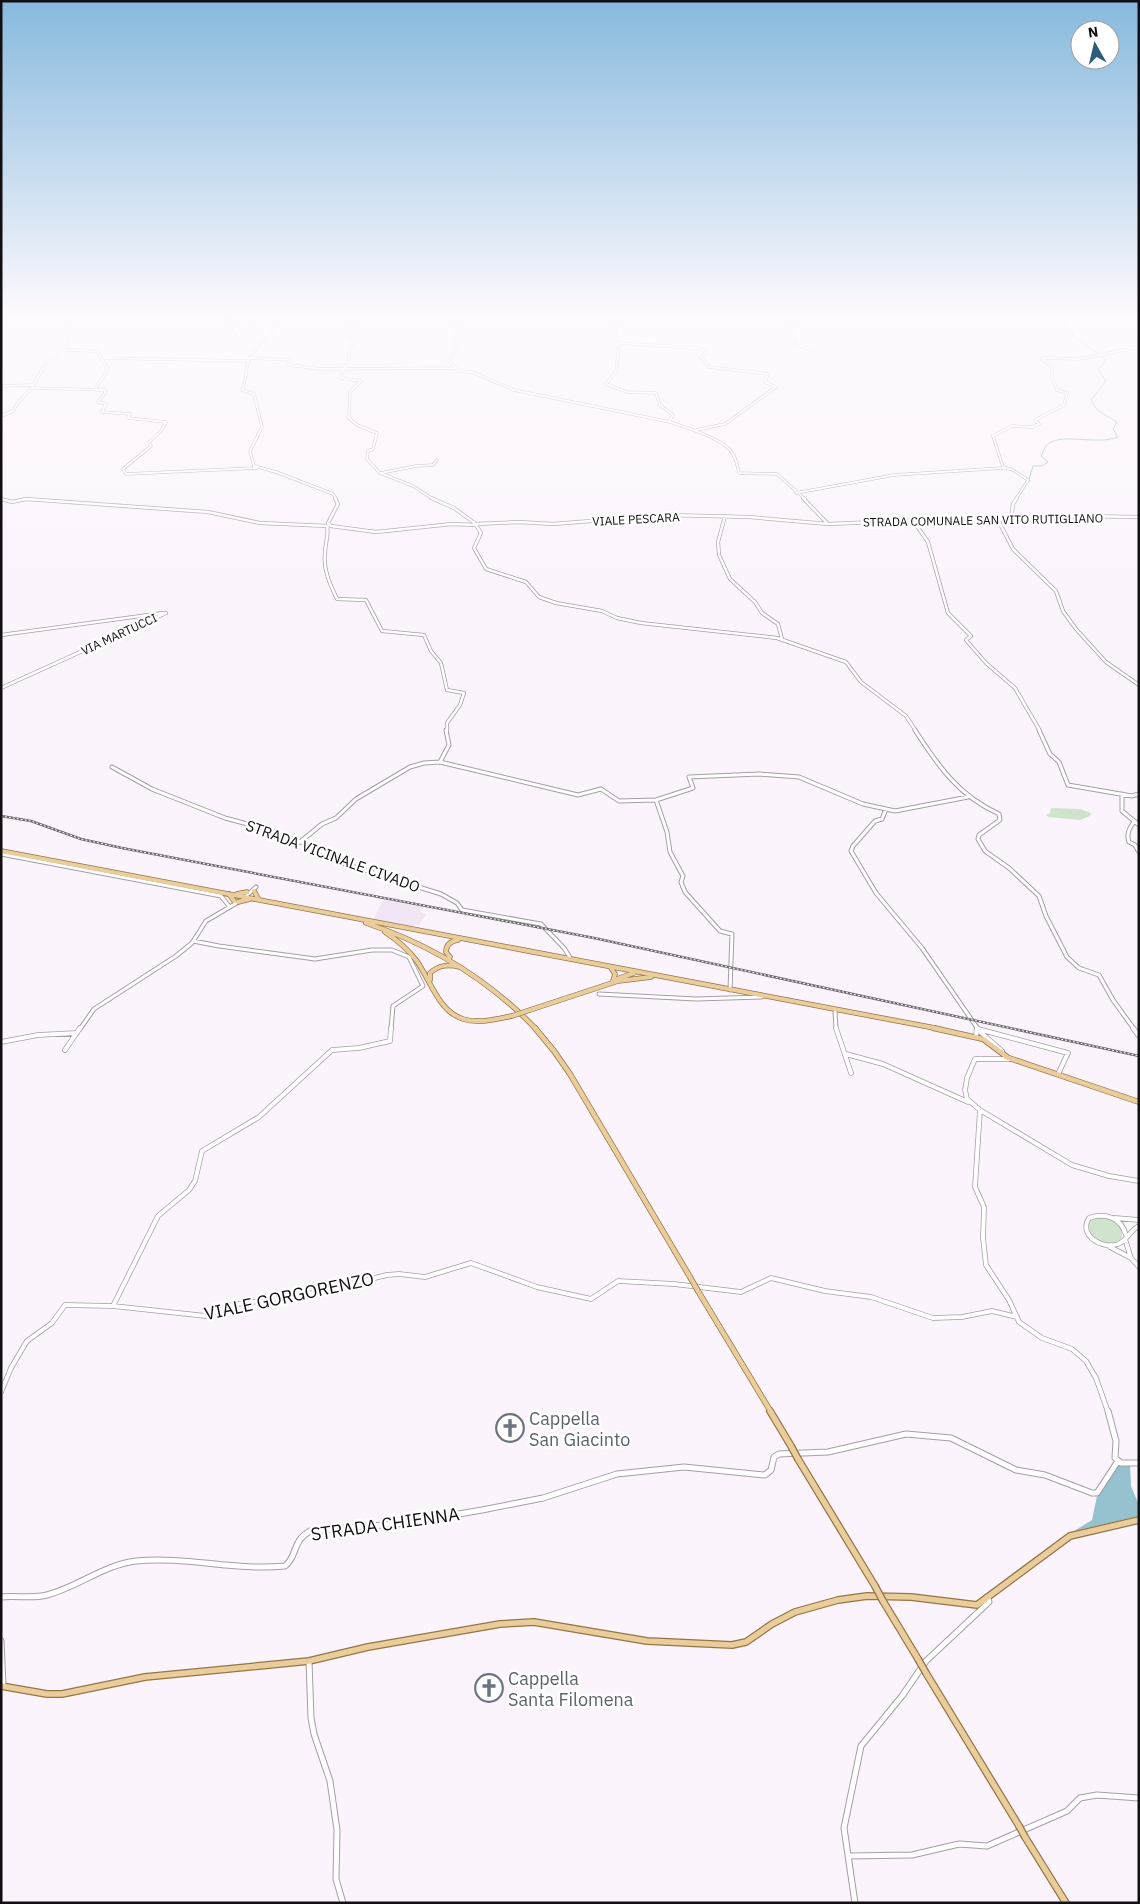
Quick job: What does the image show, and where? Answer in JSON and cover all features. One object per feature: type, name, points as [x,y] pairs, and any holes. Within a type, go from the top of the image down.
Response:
[{"type":"main road","points":[[1,852],[258,899],[660,978],[910,1022],[976,1036],[982,1039],[994,1051],[1008,1057],[1139,1102]]},
{"type":"main road","points":[[255,889],[255,896],[258,899]]},
{"type":"main road","points":[[228,894],[247,892]]},
{"type":"main road","points":[[228,894],[233,903],[258,899]]},
{"type":"main road","points":[[340,916],[370,924],[417,942],[462,966]]},
{"type":"main road","points":[[370,924],[391,935],[406,946],[445,1008],[461,1019],[482,1022],[512,1016],[636,972]]},
{"type":"main road","points":[[463,940],[450,943],[446,950],[448,955],[508,1000],[539,1031],[551,1047],[1066,1903]]},
{"type":"main road","points":[[430,985],[430,973],[440,966],[454,965],[468,970]]},
{"type":"main road","points":[[611,968],[615,974],[613,981]]},
{"type":"main road","points":[[626,980],[636,972]]},
{"type":"main road","points":[[597,987],[626,980],[660,978]]},
{"type":"main road","points":[[2,1686],[20,1687],[50,1695],[62,1694],[144,1677],[309,1661],[368,1647],[450,1632],[500,1624],[534,1622],[647,1640],[742,1644],[781,1619],[814,1605],[850,1598],[911,1596],[977,1605],[1078,1532],[1139,1520]]},
{"type":"street","points":[[1,416],[12,412],[15,407]]},
{"type":"street","points":[[105,407],[102,412],[130,414],[128,418],[166,422],[161,431],[149,442],[151,446],[145,452],[139,454],[124,469],[126,474],[256,468],[276,472],[333,494],[338,504],[328,523],[334,526]]},
{"type":"street","points":[[256,468],[251,461],[250,451],[262,427],[257,407]]},
{"type":"street","points":[[350,407],[348,418],[357,425],[377,433],[373,449],[368,451],[366,458],[381,473],[413,486],[436,501],[452,506],[475,524],[481,533],[475,545],[475,550],[484,568],[526,582],[541,599],[563,605],[602,611],[617,618],[641,623],[782,639],[808,650],[840,659],[849,665],[861,682],[906,716],[936,763],[969,797],[1001,817],[979,835],[978,839],[985,851],[1008,868],[1039,896],[1046,916],[1067,957],[1079,968],[1099,975],[1113,1000],[1139,1036]]},
{"type":"street","points":[[596,407],[670,422],[695,430],[728,448],[735,457],[739,473],[776,474],[809,503],[828,524]]},
{"type":"street","points":[[661,407],[673,415],[670,422]]},
{"type":"street","points":[[695,430],[724,424],[748,407]]},
{"type":"street","points":[[1004,468],[993,435],[1012,426],[1035,427],[1039,424],[1035,420],[1060,407]]},
{"type":"street","points":[[381,473],[416,466],[433,465],[437,460]]},
{"type":"street","points":[[796,493],[894,475],[1004,468],[1013,470],[1028,480],[1013,504],[1011,519]]},
{"type":"street","name":"VIALE PESCARA","points":[[1,499],[12,502],[26,499],[208,512],[260,522],[334,526],[376,532],[452,524],[602,522],[658,515],[725,516],[828,524]]},
{"type":"street","points":[[725,516],[718,542],[720,554],[730,579],[755,602],[762,613],[779,625],[782,639]]},
{"type":"street","name":"STRADA COMUNALE SAN VITO RUTIGLIANO","points":[[828,524],[971,518],[998,520],[1084,516],[1139,517]]},
{"type":"street","points":[[998,520],[1013,549],[1056,591],[1061,606],[1076,630],[1106,662],[1139,685]]},
{"type":"street","points":[[914,521],[928,542],[948,613],[971,636],[966,640],[986,663],[1015,688],[1036,722],[1050,754],[1058,762],[1068,786],[1134,796],[1139,794]]},
{"type":"street","points":[[327,526],[329,540],[325,548],[326,577],[337,599],[366,600],[382,631],[424,635],[431,651],[436,653],[441,661],[447,690],[464,693],[460,705],[446,725],[448,747],[440,762]]},
{"type":"street","name":"VIA MARTUCCI","points":[[1,635],[166,612],[1,688]]},
{"type":"street","points":[[300,842],[322,824],[336,818],[354,801],[376,786],[410,767],[424,763],[440,762],[509,780],[554,788],[576,795],[585,795],[601,789],[619,801],[655,800],[691,789],[693,788],[689,777],[768,774],[802,778],[863,804],[886,809],[905,810],[935,802],[969,797]]},
{"type":"street","name":"STRADA VICINALE CIVADO","points":[[112,767],[152,789],[225,818],[258,826],[300,842],[345,864],[441,894],[457,903],[462,910],[541,924],[564,948],[572,960]]},
{"type":"street","points":[[1122,794],[1122,811],[1139,825]]},
{"type":"street","points":[[655,800],[668,834],[670,852],[683,876],[681,882],[685,892],[720,931],[732,934],[730,990]]},
{"type":"street","points":[[886,809],[882,819],[876,821],[853,846],[851,851],[876,893],[922,948],[978,1030],[1008,1057]]},
{"type":"street","points":[[1134,822],[1129,829],[1127,838],[1129,842],[1135,845],[1139,852]]},
{"type":"street","points":[[1,852],[221,896],[233,903]]},
{"type":"street","points":[[233,903],[240,896],[255,889]]},
{"type":"street","points":[[65,1050],[97,1006],[176,956],[193,941],[206,921],[255,889]]},
{"type":"street","points":[[113,1306],[158,1216],[189,1190],[195,1181],[202,1151],[259,1117],[332,1050],[359,1048],[390,1041],[393,1006],[423,986],[409,957],[392,951],[369,950],[311,960],[258,950],[231,949],[193,941]]},
{"type":"street","points":[[599,994],[696,999],[762,997]]},
{"type":"street","points":[[835,1010],[836,1033],[846,1054],[851,1073]]},
{"type":"street","points":[[976,1036],[978,1030]]},
{"type":"street","points":[[978,1030],[1068,1053],[1058,1074]]},
{"type":"street","points":[[1,1042],[38,1035],[78,1033]]},
{"type":"street","points":[[846,1054],[883,1064],[970,1103],[1072,1165],[1139,1182]]},
{"type":"street","points":[[970,1103],[966,1097],[966,1085],[973,1060],[977,1058],[1008,1057]]},
{"type":"street","points":[[980,1110],[975,1187],[984,1207],[983,1238],[986,1265],[1009,1300],[1016,1316],[1028,1330],[1042,1338],[1079,1353],[1092,1369],[1113,1427],[1116,1441],[1114,1454],[1118,1461],[1139,1463]]},
{"type":"street","points":[[1139,1220],[1104,1215],[1094,1216],[1086,1221],[1085,1226],[1089,1236],[1100,1244],[1131,1258],[1139,1267]]},
{"type":"street","points":[[1112,1217],[1122,1225],[1131,1258]]},
{"type":"street","points":[[1107,1246],[1118,1245],[1139,1226]]},
{"type":"street","name":"VIALE GORGORENZO","points":[[1,1392],[11,1368],[27,1341],[52,1323],[65,1305],[113,1306],[206,1316],[238,1304],[308,1294],[387,1275],[398,1274],[425,1277],[474,1263],[537,1287],[591,1299],[599,1297],[613,1283],[618,1281],[741,1292],[749,1290],[771,1278],[825,1291],[871,1297],[933,1318],[962,1317],[992,1310],[1016,1316]]},
{"type":"street","name":"STRADA CHIENNA","points":[[1,1597],[9,1595],[32,1598],[44,1596],[113,1566],[137,1560],[260,1567],[285,1566],[289,1563],[300,1537],[310,1531],[407,1523],[543,1498],[612,1475],[684,1467],[765,1475],[769,1474],[774,1457],[779,1454],[828,1452],[881,1439],[915,1434],[951,1438],[1016,1470],[1045,1475],[1088,1493],[1095,1494],[1118,1461]]},
{"type":"street","points":[[855,1903],[844,1828],[861,1746],[902,1696],[926,1661],[989,1602],[988,1598]]},
{"type":"street","points":[[1,1641],[4,1677],[2,1686]]},
{"type":"street","points":[[309,1661],[311,1718],[314,1734],[330,1781],[337,1830],[336,1879],[343,1903]]},
{"type":"street","points":[[849,1856],[912,1855],[959,1844],[987,1846],[1067,1811],[1080,1798],[1097,1795],[1139,1798]]},
{"type":"shaded area","points":[[383,900],[423,907],[420,912],[426,914],[419,925],[414,925],[412,928],[373,920]]},
{"type":"green space","points":[[1051,808],[1080,809],[1091,813],[1090,816],[1080,820],[1049,817],[1046,815],[1050,813]]},
{"type":"green space","points":[[1104,1217],[1115,1221],[1122,1229],[1122,1238],[1117,1242],[1104,1243],[1098,1241],[1089,1232],[1090,1220]]},
{"type":"water","points":[[1130,1464],[1131,1486],[1139,1505],[1139,1516],[1074,1531],[1092,1520],[1097,1496],[1117,1466]]},
{"type":"waterway","points":[[1029,479],[1033,466],[1042,466],[1048,462],[1041,456],[1045,447],[1052,442],[1069,439],[1099,440],[1118,437],[1113,429],[1117,422],[1097,410],[1095,407]]},
{"type":"railway","points":[[1,816],[31,821],[81,839],[122,848],[594,938],[1139,1056]]},
{"type":"place","name":"Cappella San Giacinto","points":[[510,1428]]},
{"type":"place","name":"Cappella Santa Filomena","points":[[489,1688]]}]
